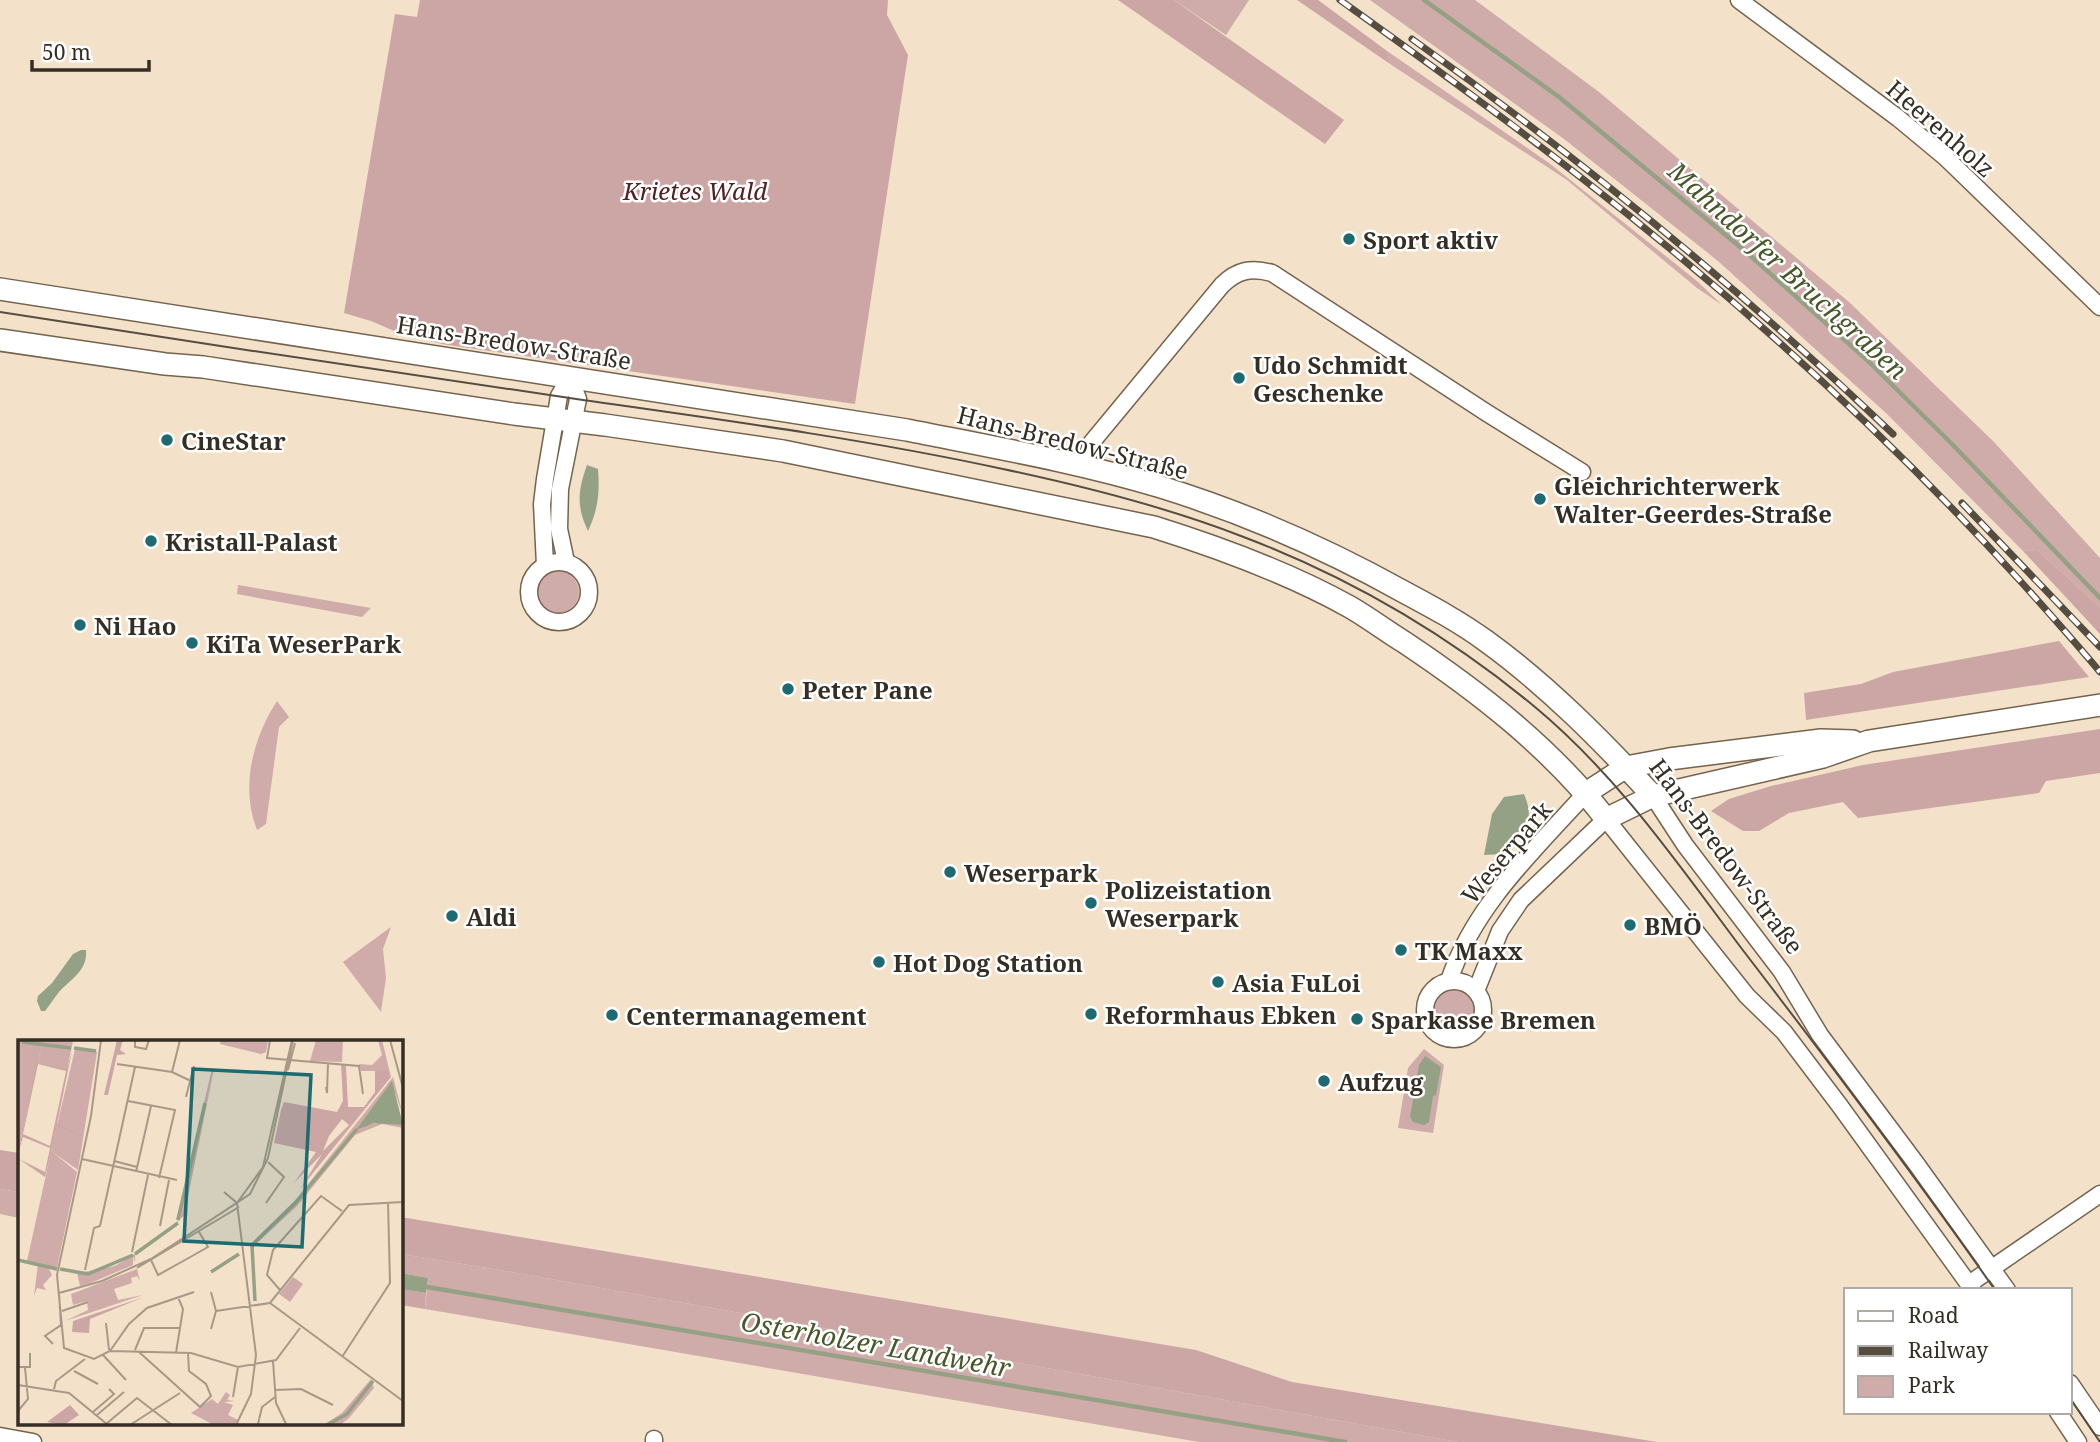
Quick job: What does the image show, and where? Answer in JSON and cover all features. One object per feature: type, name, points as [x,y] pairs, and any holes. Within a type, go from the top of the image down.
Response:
[{"type":"main road","name":"Hans-Bredow-Straße","points":[[0,289],[907,430],[1084,467],[1161,488],[1265,524],[1317,547],[1450,617],[1487,642],[1549,692],[1653,796]]},
{"type":"main road","points":[[0,340],[165,364],[203,366],[514,414],[782,451],[1154,527],[1213,545],[1350,607],[1458,678],[1517,725],[1586,793],[1606,819],[1653,796],[1823,757],[1869,741],[2096,705]]},
{"type":"main road","points":[[1586,793],[1626,767],[1821,740],[1869,741]]},
{"type":"street","name":"Heerenholz","points":[[1738,0],[1930,144],[2100,307]]},
{"type":"street","points":[[1084,467],[1092,442],[1222,285],[1238,273],[1257,268],[1272,272],[1582,472]]},
{"type":"street","points":[[566,562],[561,543],[559,510],[565,420],[559,396],[570,377]]},
{"type":"street","points":[[545,565],[542,504],[565,420]]},
{"type":"street","points":[[566,562],[584,575],[589,586],[589,598],[578,616],[562,623],[552,622],[536,613],[528,596],[532,578],[537,570],[545,565],[566,562]]},
{"type":"street","name":"Weserpark","points":[[1586,793],[1510,876],[1475,925],[1449,981],[1431,992],[1426,1002],[1425,1013],[1431,1029],[1445,1038],[1462,1039],[1476,1030],[1483,1009],[1476,990],[1500,931],[1521,900],[1606,819]]},
{"type":"street","name":"Hans-Bredow-Straße","points":[[1653,796],[1685,845],[1782,972],[1820,1035],[2006,1288]]},
{"type":"street","points":[[1606,819],[1747,996],[1784,1032],[1971,1287],[1992,1267],[2100,1194]]},
{"type":"street","points":[[1449,981],[1464,982],[1476,990]]},
{"type":"street","points":[[2072,1386],[2100,1427]]},
{"type":"street","points":[[2059,1414],[2078,1442]]},
{"type":"street","points":[[0,1436],[33,1442]]},
{"type":"green space","name":"Krietes Wald","points":[[420,0],[888,0],[887,15],[908,55],[855,404],[442,344],[399,333],[344,313],[395,14],[417,17]]},
{"type":"green space","points":[[1118,0],[1174,0],[1344,120],[1325,144]]},
{"type":"green space","points":[[1174,0],[1249,0],[1226,35]]},
{"type":"green space","points":[[1297,0],[1318,0],[1387,51],[1390,64]]},
{"type":"green space","points":[[1370,0],[1475,0],[1599,92],[1849,302],[1993,441],[2100,558],[2100,607],[2037,550],[2023,551],[1887,414],[1718,261],[1564,139]]},
{"type":"green space","points":[[1387,51],[1549,163],[1697,281],[1722,305],[1697,288],[1567,180],[1390,64]]},
{"type":"green space","points":[[2037,550],[2100,607],[2100,634],[2023,551]]},
{"type":"green space","points":[[558,571],[573,577],[579,592],[573,607],[558,613],[543,607],[537,592],[543,577]]},
{"type":"green space","points":[[238,585],[371,608],[362,617],[237,594]]},
{"type":"green space","points":[[2059,641],[2089,677],[1806,720],[1804,693],[1861,684],[1893,672]]},
{"type":"green space","points":[[277,701],[289,717],[279,727],[266,824],[257,830],[250,797],[252,763],[261,731]]},
{"type":"green space","points":[[2100,729],[2100,773],[2046,781],[2039,793],[1858,818],[1843,802],[1789,813],[1759,831],[1743,831],[1711,811],[1729,799],[1771,786],[1863,765]]},
{"type":"green space","points":[[391,927],[383,949],[386,978],[381,1012],[343,962]]},
{"type":"green space","points":[[1454,989],[1469,995],[1475,1010],[1469,1025],[1454,1031],[1439,1025],[1433,1010],[1439,995]]},
{"type":"green space","points":[[1424,1049],[1444,1065],[1433,1133],[1398,1128],[1408,1068]]},
{"type":"green space","points":[[0,1150],[18,1153],[18,1192],[0,1189]]},
{"type":"green space","points":[[0,1189],[18,1192],[18,1218],[0,1214]]},
{"type":"green space","points":[[402,1217],[1196,1350],[1292,1382],[1657,1442],[1458,1442],[402,1254]]},
{"type":"green space","points":[[402,1254],[1458,1442],[1199,1442],[425,1309],[428,1278],[402,1273]]},
{"type":"green space","points":[[402,1289],[426,1293],[425,1309],[402,1305]]},
{"type":"shaded area","points":[[587,465],[598,469],[599,485],[598,501],[588,531],[580,498]]},
{"type":"shaded area","points":[[1524,794],[1529,813],[1526,827],[1503,854],[1484,855],[1492,814],[1504,797]]},
{"type":"shaded area","points":[[86,950],[86,957],[81,969],[45,1011],[41,1011],[38,996],[52,983],[73,954]]},
{"type":"shaded area","points":[[1425,1056],[1441,1067],[1429,1122],[1424,1125],[1413,1122],[1410,1117],[1419,1065]]},
{"type":"shaded area","points":[[402,1273],[428,1278],[426,1293],[402,1289]]},
{"type":"waterway","name":"Mahndorfer Bruchgraben","points":[[1424,0],[1559,97],[1745,251],[1866,359],[2100,598]]},
{"type":"waterway","name":"Osterholzer Landwehr","points":[[421,1286],[1345,1442]]},
{"type":"tram line","points":[[0,312],[794,431],[951,458],[1063,482],[1153,506],[1241,536],[1319,569],[1395,610],[1467,656],[1535,707],[1593,762],[1670,853],[1870,1118],[1994,1288]]},
{"type":"tram line","points":[[2072,1401],[2100,1442]]},
{"type":"railway","points":[[1340,0],[1550,153],[1754,320],[1919,475],[2023,584],[2100,672]]},
{"type":"railway","points":[[1412,39],[1538,132],[1660,228],[1778,329],[1893,434]]},
{"type":"railway","points":[[1962,503],[2100,647]]},
{"type":"place","name":"Sport aktiv","points":[[1349,239]]},
{"type":"place","name":"Udo Schmidt Geschenke","points":[[1239,378]]},
{"type":"place","name":"CineStar","points":[[167,440]]},
{"type":"place","name":"Gleichrichterwerk Walter-Geerdes-Straße","points":[[1540,499]]},
{"type":"place","name":"Kristall-Palast","points":[[151,541]]},
{"type":"place","name":"Ni Hao","points":[[80,625]]},
{"type":"place","name":"KiTa WeserPark","points":[[192,643]]},
{"type":"place","name":"Peter Pane","points":[[788,689]]},
{"type":"place","name":"Weserpark","points":[[950,872]]},
{"type":"place","name":"Polizeistation Weserpark","points":[[1091,903]]},
{"type":"place","name":"Aldi","points":[[452,916]]},
{"type":"place","name":"BMÖ","points":[[1630,925]]},
{"type":"place","name":"TK Maxx","points":[[1401,950]]},
{"type":"place","name":"Hot Dog Station","points":[[879,962]]},
{"type":"place","name":"Asia FuLoi","points":[[1218,982]]},
{"type":"place","name":"Reformhaus Ebken","points":[[1091,1014]]},
{"type":"place","name":"Centermanagement","points":[[612,1015]]},
{"type":"place","name":"Sparkasse Bremen","points":[[1357,1019]]},
{"type":"place","name":"Aufzug","points":[[1324,1081]]}]
